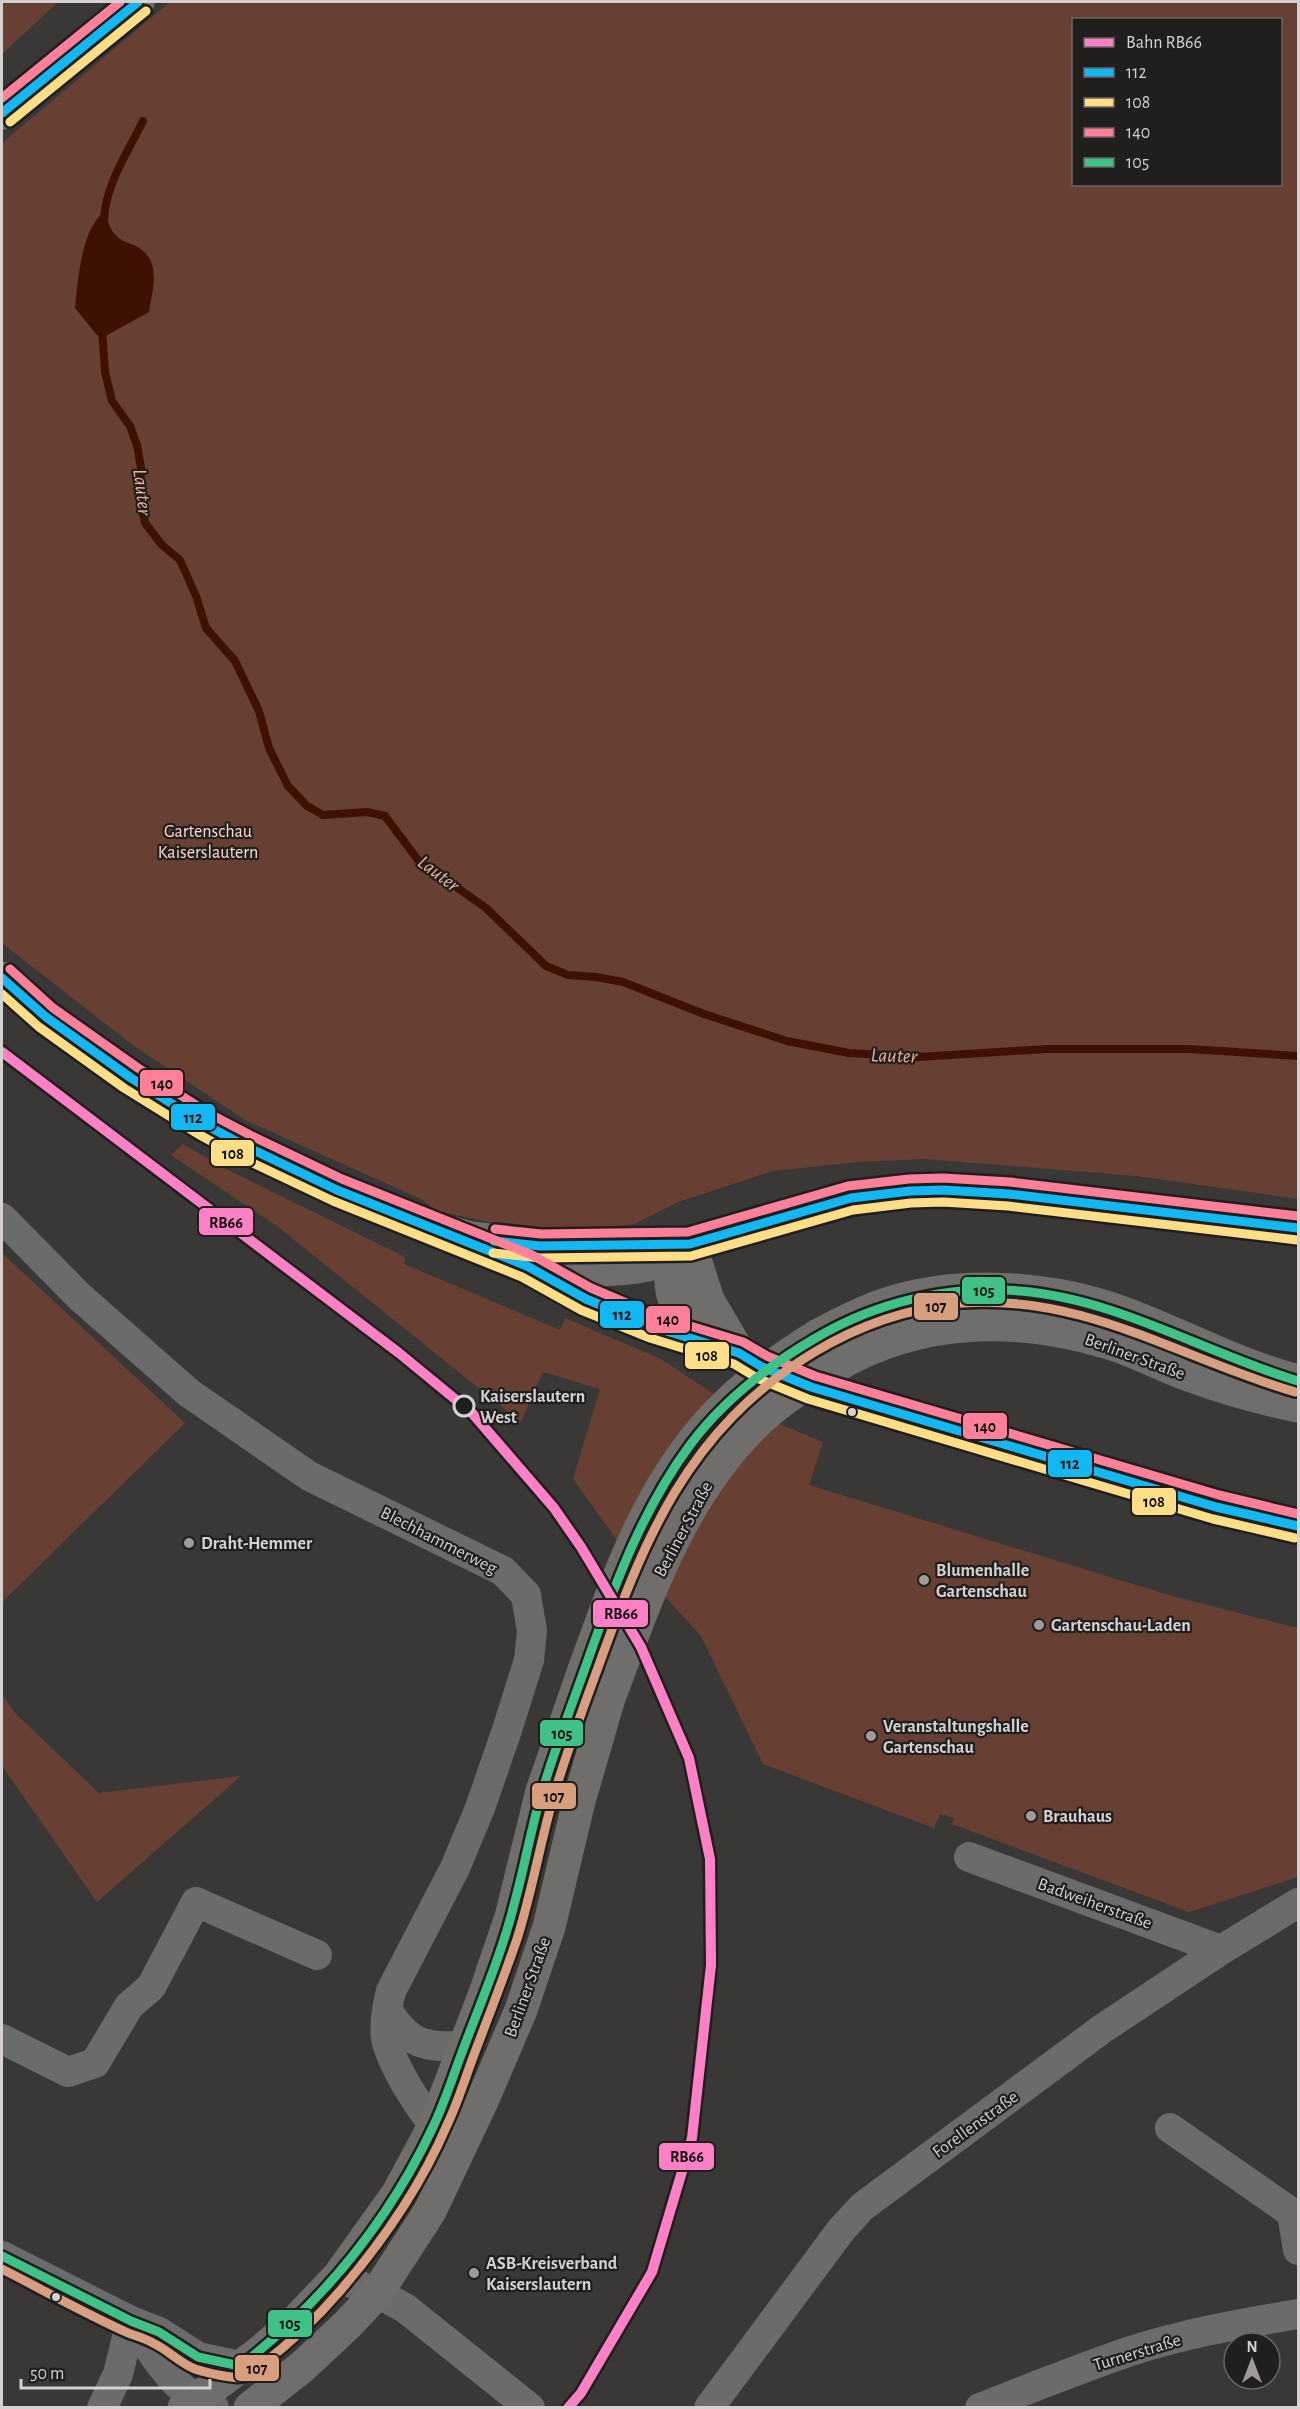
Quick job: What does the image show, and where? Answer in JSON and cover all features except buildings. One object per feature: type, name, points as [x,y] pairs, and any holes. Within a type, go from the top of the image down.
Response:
[{"type":"main road","points":[[2,90],[102,2]]},
{"type":"main road","points":[[2,113],[138,2]]},
{"type":"main road","points":[[2,978],[46,1017],[87,1047],[204,1124],[336,1190],[443,1231],[472,1238],[540,1246],[681,1251]]},
{"type":"main road","points":[[527,1266],[597,1270],[644,1266],[681,1251],[803,1210],[851,1198],[900,1192],[943,1190],[1009,1194],[1299,1228]]},
{"type":"main road","points":[[443,1231],[466,1244],[527,1266],[586,1299],[653,1327],[726,1349]]},
{"type":"main road","points":[[681,1251],[672,1291],[678,1311],[687,1323],[726,1349],[770,1371],[811,1387],[1216,1507],[1299,1526]]},
{"type":"main road","name":"Berliner Straße","points":[[198,2405],[240,2366],[298,2319],[338,2277],[398,2193],[434,2126],[484,1996],[511,1917],[542,1791],[584,1670],[633,1541],[656,1497],[680,1459],[724,1406],[759,1376],[817,1336],[863,1312],[909,1299],[979,1290],[1043,1293],[1094,1303],[1246,1366],[1299,1381]]},
{"type":"main road","name":"Berliner Straße","points":[[250,2408],[302,2367],[377,2293],[429,2211],[483,2099],[521,2010],[549,1927],[579,1801],[609,1698],[642,1612],[671,1544],[691,1505],[718,1466],[745,1435],[781,1402],[850,1358],[876,1345],[918,1332],[991,1324],[1058,1330],[1115,1345],[1197,1378],[1299,1406]]},
{"type":"street","name":"Blechhammerweg","points":[[2,1218],[80,1297],[189,1393],[309,1476],[503,1571],[526,1595],[532,1630],[529,1660],[507,1730],[456,1868],[391,1991],[387,2010],[387,2042],[415,2100],[434,2126]]},
{"type":"street","name":"Badweiherstraße","points":[[969,1857],[1221,1950]]},
{"type":"street","points":[[2,2039],[68,2072],[95,2063],[129,2006],[151,1987],[196,1902],[317,1955]]},
{"type":"street","name":"Forellenstraße","points":[[709,2408],[842,2230],[862,2207],[1102,2030],[1221,1950],[1299,1904]]},
{"type":"street","points":[[387,2010],[401,2032],[421,2043],[438,2047],[465,2046]]},
{"type":"street","points":[[1170,2128],[1292,2213],[1299,2250]]},
{"type":"street","points":[[2,2256],[131,2321],[159,2332],[198,2357],[240,2366]]},
{"type":"street","points":[[338,2277],[377,2293],[416,2316],[520,2399]]},
{"type":"street","name":"Turnerstraße","points":[[980,2408],[1043,2396],[1157,2344],[1236,2324],[1299,2314]]},
{"type":"street","points":[[131,2321],[158,2362],[198,2405]]},
{"type":"street","points":[[102,2408],[118,2374],[131,2321]]},
{"type":"green space","points":[[2,2],[58,2],[2,54]]},
{"type":"green space","name":"Gartenschau Kaiserslautern","points":[[170,2],[1298,2],[1298,1199],[1137,1176],[924,1159],[858,1162],[772,1171],[678,1202],[634,1224],[548,1234],[437,1211],[421,1199],[245,1120],[134,1046],[2,943],[2,143]]},
{"type":"green space","points":[[183,1144],[222,1167],[405,1257],[404,1264],[560,1330],[565,1318],[661,1359],[723,1400],[823,1442],[809,1485],[1172,1596],[1298,1628],[1298,1877],[1189,1912],[952,1824],[954,1818],[940,1814],[934,1828],[763,1764],[701,1636],[630,1558],[573,1479],[600,1389],[543,1372],[521,1422],[277,1226],[171,1155]]},
{"type":"green space","points":[[2,1253],[185,1423],[4,1600],[2,1607]]},
{"type":"green space","points":[[2,1694],[15,1713],[99,1793],[241,1776],[97,1902],[2,1766]]},
{"type":"shaded area","points":[[104,212],[117,236],[139,248],[148,256],[152,263],[154,279],[149,312],[102,338],[75,308],[82,256],[90,231]]},
{"type":"waterway","name":"Lauter","points":[[104,222],[112,183],[143,121]]},
{"type":"waterway","name":"Lauter","points":[[102,330],[105,372],[112,401],[130,426],[137,445],[141,468],[140,499],[145,523],[162,545],[180,560],[196,596],[206,628],[235,661],[259,711],[269,748],[288,786],[307,806],[323,815],[367,812],[385,816],[418,860],[486,908],[546,966],[568,975],[623,982],[704,1014],[787,1041],[849,1053],[919,1057],[1046,1049],[1189,1049],[1298,1056]]},
{"type":"rail line","name":"RB66","points":[[2,1052],[399,1353],[472,1413],[554,1508],[581,1547],[641,1647],[689,1758],[710,1859],[711,1965],[692,2138],[652,2272],[581,2393],[568,2408]]},
{"type":"transit line","name":"140","points":[[2,98],[120,2]]},
{"type":"transit line","name":"112","points":[[2,113],[138,2]]},
{"type":"transit line","name":"108","points":[[10,122],[146,11]]},
{"type":"transit line","name":"140","points":[[10,969],[53,1008],[138,1068],[210,1114],[342,1179],[532,1255],[591,1288],[657,1316],[743,1342],[767,1356],[815,1376],[1219,1495],[1298,1514]]},
{"type":"transit line","name":"112","points":[[2,978],[46,1017],[131,1078],[204,1124],[337,1190],[527,1266],[586,1299],[653,1327],[739,1353],[762,1367],[811,1387],[1216,1507],[1298,1526]]},
{"type":"transit line","name":"108","points":[[2,994],[39,1027],[124,1088],[240,1157],[333,1201],[522,1277],[581,1310],[650,1338],[734,1364],[757,1378],[808,1399],[1213,1519],[1295,1538]]},
{"type":"transit line","name":"140","points":[[495,1229],[541,1234],[688,1232],[848,1186],[909,1179],[943,1178],[1010,1182],[1298,1216]]},
{"type":"transit line","name":"112","points":[[494,1241],[540,1246],[690,1244],[851,1198],[910,1191],[943,1190],[1009,1194],[1298,1228]]},
{"type":"transit line","name":"108","points":[[493,1253],[540,1258],[691,1256],[853,1210],[911,1203],[943,1202],[1008,1206],[1297,1240]]},
{"type":"transit line","name":"105","points":[[2,2256],[131,2321],[159,2332],[198,2357],[240,2366],[299,2315],[326,2287],[351,2258],[396,2195],[441,2109],[504,1940],[547,1774],[610,1599],[632,1545],[659,1494],[690,1445],[732,1399],[780,1361],[838,1326],[887,1306],[913,1299],[966,1291],[1020,1291],[1092,1304],[1298,1381]]},
{"type":"transit line","name":"107","points":[[2,2269],[95,2317],[150,2341],[195,2369],[240,2378],[245,2377],[271,2358],[331,2301],[371,2253],[400,2212],[437,2148],[454,2109],[517,1939],[549,1813],[569,1749],[614,1624],[652,1534],[675,1492],[701,1453],[732,1417],[769,1383],[813,1353],[866,1326],[923,1309],[962,1303],[1007,1303],[1050,1308],[1092,1319],[1295,1392]]},
{"type":"place","name":"Kaiserslautern West","points":[[464,1406]]},
{"type":"place","name":"Draht-Hemmer","points":[[189,1543]]},
{"type":"place","name":"Blumenhalle Gartenschau","points":[[924,1580]]},
{"type":"place","name":"Gartenschau-Laden","points":[[1039,1625]]},
{"type":"place","name":"Veranstaltungshalle Gartenschau","points":[[871,1736]]},
{"type":"place","name":"Brauhaus","points":[[1031,1816]]},
{"type":"place","name":"ASB-Kreisverband Kaiserslautern","points":[[474,2273]]}]
